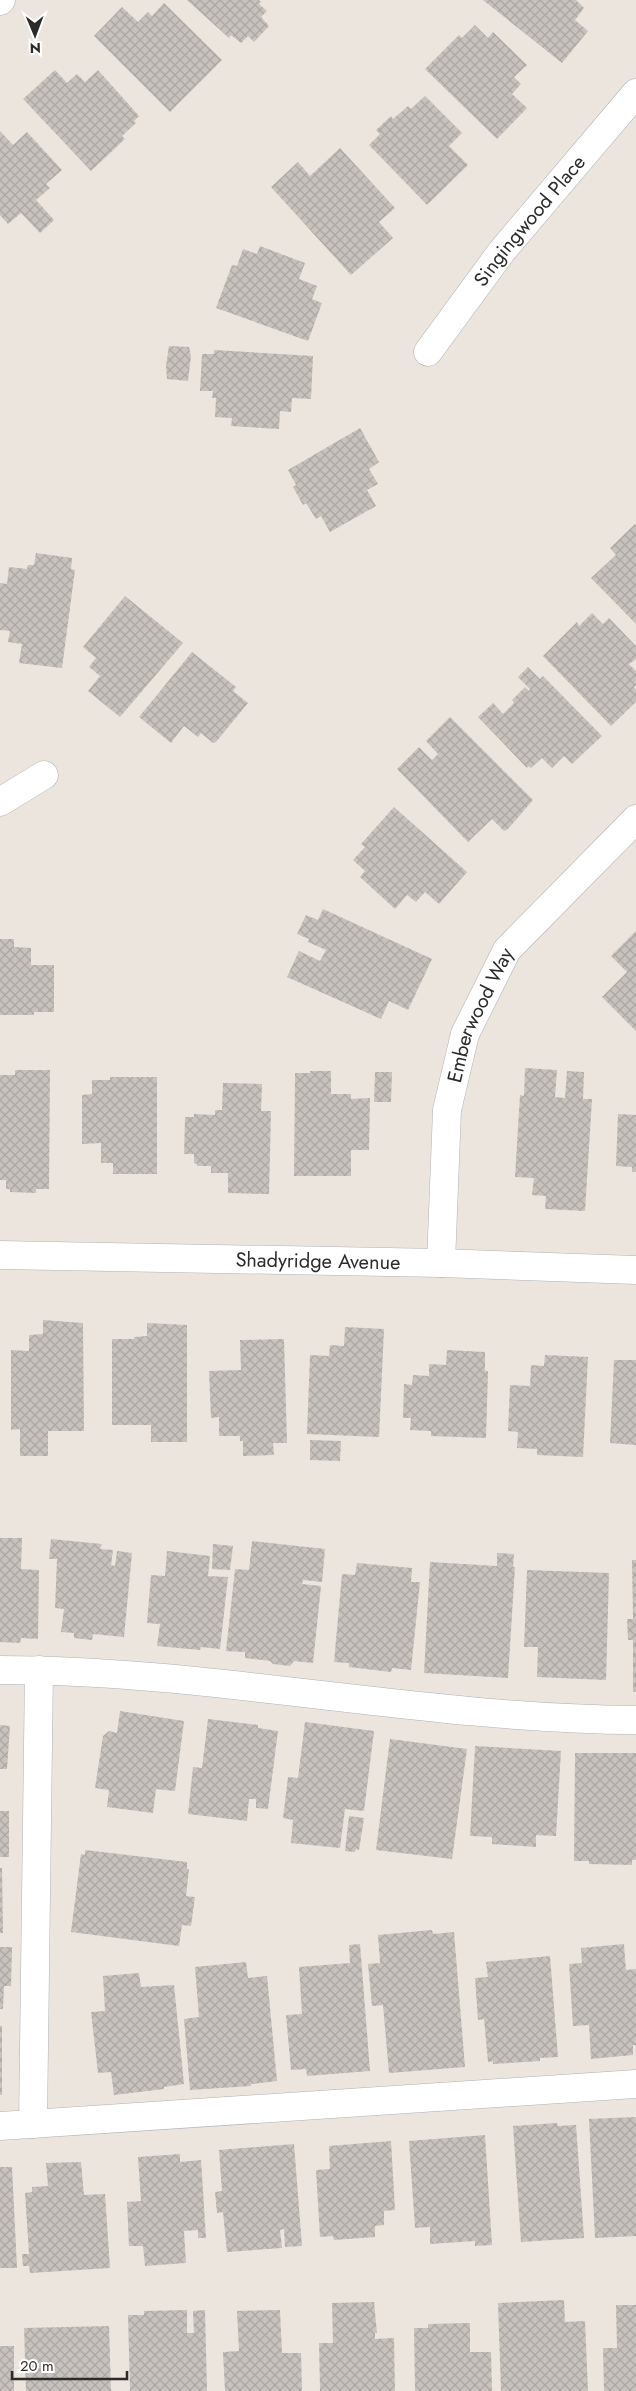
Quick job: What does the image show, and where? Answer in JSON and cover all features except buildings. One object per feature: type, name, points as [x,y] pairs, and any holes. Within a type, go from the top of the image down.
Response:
[{"type":"street","name":"Singingwood Place","points":[[428,352],[502,251],[636,93]]},
{"type":"street","points":[[0,802],[44,775]]},
{"type":"street","name":"Emberwood Way","points":[[441,1264],[447,1110],[465,1034],[508,950],[636,819]]},
{"type":"street","name":"Shadyridge Avenue","points":[[0,1254],[636,1270]]},
{"type":"street","points":[[0,1670],[40,1670],[156,1676],[438,1709],[581,1719],[636,1720]]},
{"type":"street","points":[[33,2124],[40,1670]]},
{"type":"street","points":[[0,2126],[636,2084]]}]
